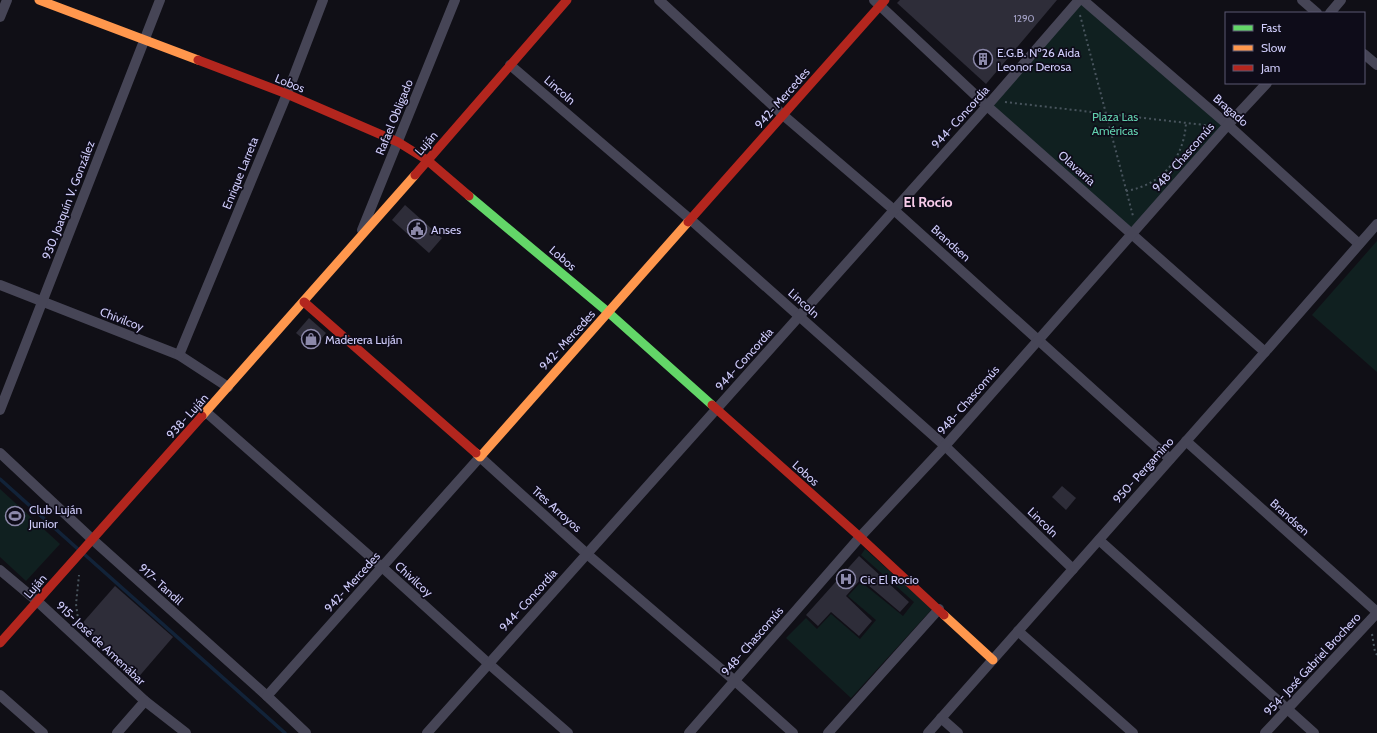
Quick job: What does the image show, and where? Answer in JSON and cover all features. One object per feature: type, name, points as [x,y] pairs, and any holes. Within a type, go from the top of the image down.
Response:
[{"type":"main road","name":"Lobos","points":[[39,0],[287,94],[398,142],[427,160],[609,313],[939,608],[993,660]]},
{"type":"main road","name":"Luján","points":[[304,302],[568,0]]},
{"type":"main road","name":"942- Mercedes","points":[[480,457],[691,220],[880,2]]},
{"type":"main road","name":"938- Luján","points":[[90,542],[304,302]]},
{"type":"main road","name":"Tres Arroyos","points":[[304,302],[480,457]]},
{"type":"main road","name":"Luján","points":[[0,643],[90,542]]},
{"type":"street","points":[[0,17],[7,0]]},
{"type":"street","name":"930. Joaquín V. González","points":[[0,410],[160,0]]},
{"type":"street","name":"Enrique Larreta","points":[[179,355],[287,94],[323,0]]},
{"type":"street","name":"Rafael Obligado","points":[[357,243],[455,0]]},
{"type":"street","name":"Brandsen","points":[[659,0],[783,115],[894,210],[1170,459]]},
{"type":"street","points":[[1302,0],[1316,12]]},
{"type":"street","points":[[1331,12],[1341,0]]},
{"type":"street","name":"944- Concordia","points":[[427,733],[1080,1]]},
{"type":"street","name":"Bragado","points":[[1080,1],[1227,126],[1359,244]]},
{"type":"street","name":"Olavarría","points":[[880,2],[989,103],[1135,232],[1265,352]]},
{"type":"street","points":[[1365,55],[1377,65]]},
{"type":"street","name":"Lincoln","points":[[510,65],[691,220],[945,446],[1074,568]]},
{"type":"street","name":"948- Chascomús","points":[[689,733],[860,537],[945,446],[1265,84]]},
{"type":"street","name":"950- Pergamino","points":[[928,733],[1377,224]]},
{"type":"street","name":"Chivilcoy","points":[[0,285],[179,355],[228,387]]},
{"type":"street","name":"Chivilcoy","points":[[206,412],[382,567],[488,664],[568,733]]},
{"type":"street","name":"Brandsen","points":[[1186,441],[1377,612]]},
{"type":"street","name":"917- Tandil","points":[[0,452],[90,542],[267,696],[306,733]]},
{"type":"street","name":"Tres Arroyos","points":[[480,457],[587,554],[735,681],[793,733]]},
{"type":"street","name":"942- Mercedes","points":[[267,696],[480,457]]},
{"type":"street","points":[[1099,540],[1314,733]]},
{"type":"street","name":"915- José de Amenábar","points":[[0,570],[37,601],[145,701],[186,733]]},
{"type":"street","points":[[828,733],[939,608]]},
{"type":"street","name":"954- José Gabriel Brochero","points":[[1266,733],[1377,612]]},
{"type":"street","points":[[1018,631],[1134,733]]},
{"type":"street","points":[[0,695],[43,733]]},
{"type":"street","points":[[116,733],[145,701]]},
{"type":"street","points":[[941,718],[958,733]]},
{"type":"path","points":[[1080,1],[1135,232]]},
{"type":"path","points":[[989,103],[1227,126]]},
{"type":"path","points":[[1126,191],[1147,186],[1165,172],[1172,164],[1181,146],[1186,123]]},
{"type":"path","points":[[75,637],[79,630],[76,604],[79,574]]},
{"type":"path","points":[[1371,631],[1377,656]]},
{"type":"green space","name":"Plaza Las Américas","points":[[1079,0],[1228,125],[1132,235],[987,106]]},
{"type":"green space","points":[[1377,241],[1377,372],[1312,315]]},
{"type":"green space","name":"Club Luján Junior","points":[[0,489],[60,544],[26,581],[0,557]]},
{"type":"green space","points":[[865,549],[932,609],[851,698],[786,638],[806,618],[817,629],[831,614],[860,639],[876,620],[848,596],[861,582],[903,616],[914,602],[861,555]]},
{"type":"building","name":"E.G.B. Nº26 Aida Leonor Derosa","points":[[900,0],[1057,0],[986,84],[897,3]]},
{"type":"building","name":"Anses","points":[[405,205],[442,238],[429,253],[392,220]]},
{"type":"building","points":[[309,318],[326,333],[314,348],[296,333]]},
{"type":"building","points":[[1062,486],[1076,498],[1066,510],[1052,497]]},
{"type":"building","points":[[859,556],[909,602],[900,612],[861,579],[846,596],[872,621],[859,636],[831,612],[818,626],[806,615]]},
{"type":"building","points":[[115,586],[173,637],[136,680],[79,627]]},
{"type":"waterway","points":[[0,479],[79,550]]},
{"type":"waterway","points":[[84,554],[285,733]]},
{"type":"traffic: fast","points":[[469,196],[609,313],[712,405]]},
{"type":"traffic: slow","points":[[39,0],[198,60]]},
{"type":"traffic: slow","points":[[202,416],[415,175]]},
{"type":"traffic: slow","points":[[476,453],[480,457],[688,222]]},
{"type":"traffic: slow","points":[[944,615],[993,660]]},
{"type":"traffic: jam","points":[[415,175],[567,0]]},
{"type":"traffic: jam","points":[[688,222],[885,0]]},
{"type":"traffic: jam","points":[[198,60],[287,94],[398,142],[427,160],[469,196]]},
{"type":"traffic: jam","points":[[304,302],[476,453]]},
{"type":"traffic: jam","points":[[712,405],[860,537],[944,615]]},
{"type":"traffic: jam","points":[[0,643],[202,416]]},
{"type":"place","name":"E.G.B. Nº26 Aida Leonor Derosa","points":[[983,59]]},
{"type":"place","name":"Anses","points":[[417,229]]},
{"type":"place","name":"Maderera Luján","points":[[311,339]]},
{"type":"place","name":"Club Luján Junior","points":[[15,516]]},
{"type":"place","name":"Cic El Rocio","points":[[846,579]]},
{"type":"district","name":"El Rocío","points":[[928,202]]}]
